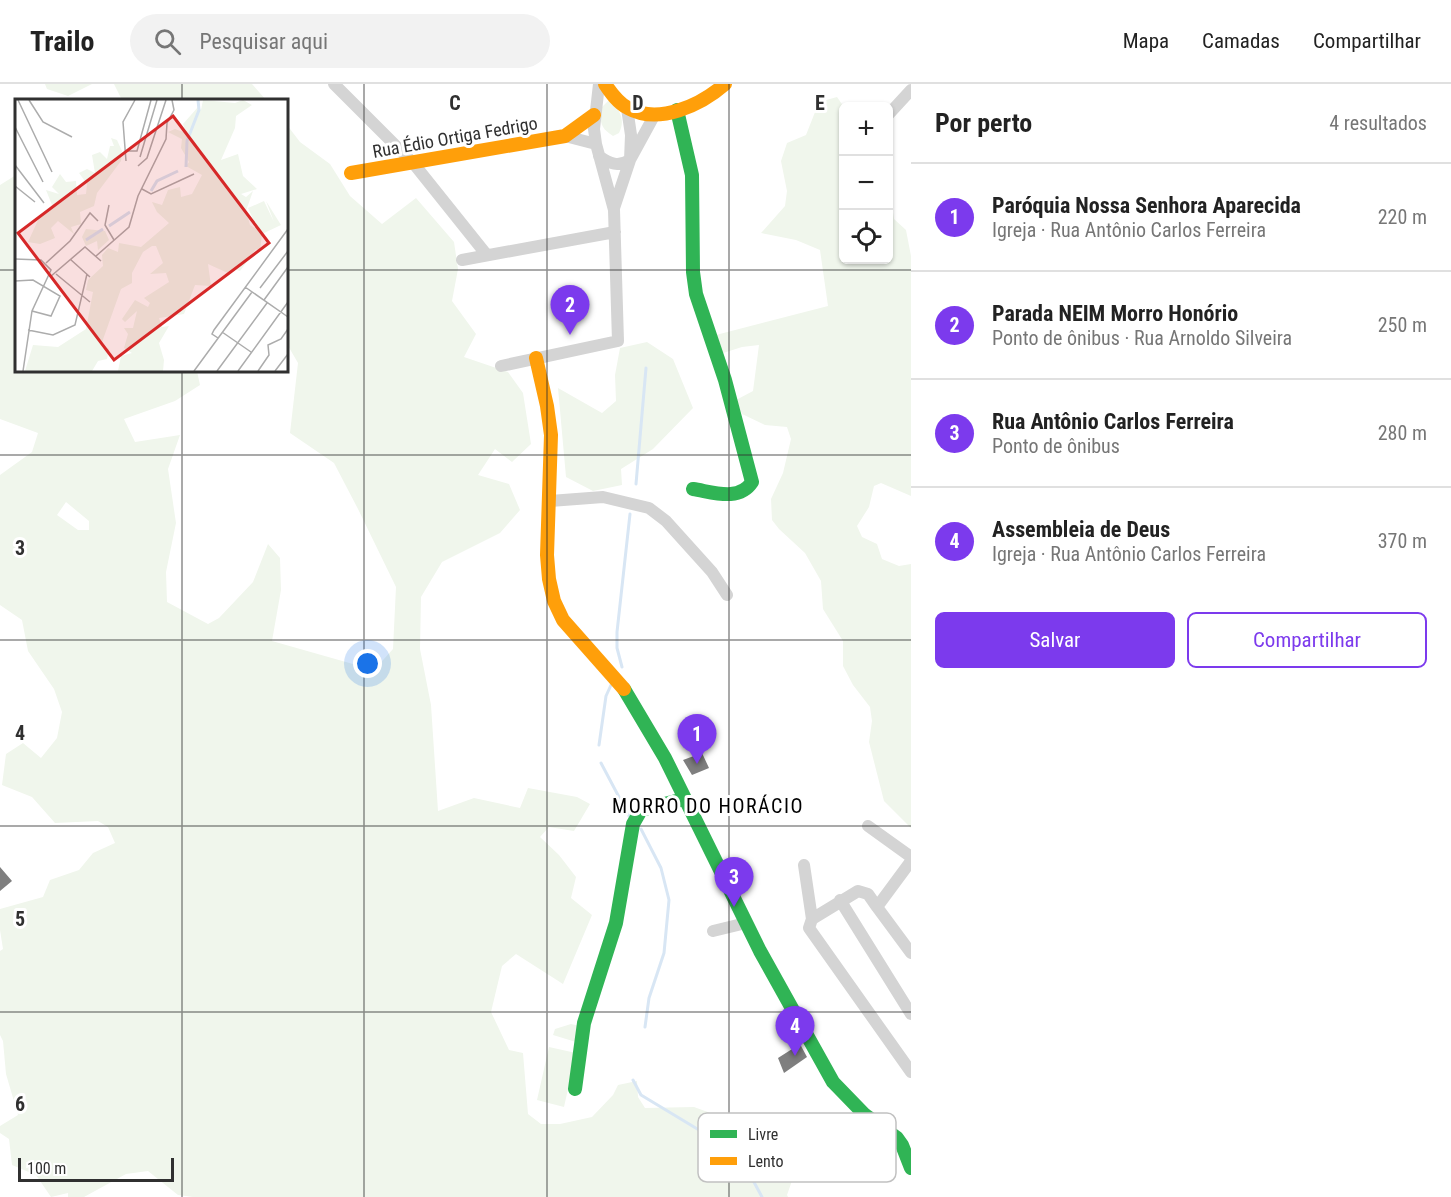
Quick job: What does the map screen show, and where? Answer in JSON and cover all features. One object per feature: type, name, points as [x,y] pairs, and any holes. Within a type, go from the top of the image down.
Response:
[{"type":"street","points":[[334,84],[414,164],[486,254]]},
{"type":"street","points":[[501,366],[618,341],[614,210],[598,150],[594,115],[599,84]]},
{"type":"street","points":[[605,84],[627,108],[641,115],[654,116],[677,110],[711,96],[725,84]]},
{"type":"street","points":[[893,110],[911,90]]},
{"type":"street","points":[[627,108],[632,135],[630,160]]},
{"type":"street","points":[[677,110],[692,175],[693,272],[696,294],[725,380],[753,482],[750,489],[742,494],[693,489]]},
{"type":"street","name":"Rua Édio Ortiga Fedrigo","points":[[351,174],[565,136],[594,115]]},
{"type":"street","points":[[614,210],[630,160],[654,116]]},
{"type":"street","name":"Rua Édio Ortiga Fedrigo","points":[[565,136],[598,150],[609,163],[620,164],[630,160]]},
{"type":"street","points":[[462,260],[615,232]]},
{"type":"street","points":[[536,358],[551,432],[547,552],[550,588],[556,609],[567,626],[626,692],[665,758],[746,923],[833,1082],[863,1113]]},
{"type":"street","points":[[550,501],[603,497],[649,508],[666,521],[712,572],[727,595]]},
{"type":"street","points":[[575,1089],[584,1023],[616,923],[633,824],[641,810],[684,799]]},
{"type":"street","points":[[868,826],[911,859],[877,907]]},
{"type":"street","points":[[804,865],[812,919],[810,928],[911,1072]]},
{"type":"street","points":[[812,919],[840,900],[858,891],[863,892],[911,953]]},
{"type":"street","points":[[840,900],[911,1014]]},
{"type":"street","points":[[713,931],[746,923]]},
{"type":"street","points":[[896,1137],[902,1145],[911,1168]]},
{"type":"shaded area","points":[[45,84],[92,84],[68,96],[47,89]]},
{"type":"shaded area","points":[[114,84],[252,84],[265,99],[122,99]]},
{"type":"shaded area","points":[[837,97],[840,102],[839,264],[893,264],[893,212],[894,219],[906,230],[911,256],[911,496],[881,483],[874,486],[869,507],[857,526],[862,537],[877,544],[882,559],[899,566],[911,564],[911,828],[884,801],[869,742],[872,721],[870,707],[853,685],[843,666],[843,641],[823,609],[821,581],[805,553],[772,520],[771,499],[783,473],[791,439],[787,427],[765,425],[742,414],[736,400],[753,391],[759,345],[742,347],[720,354],[712,336],[828,306],[820,250],[796,240],[761,233],[785,206],[787,191],[781,161],[787,143],[806,135],[819,102]]},
{"type":"shaded area","points":[[608,101],[613,102],[616,106],[622,121],[619,133],[613,136],[603,127],[601,121],[601,108]]},
{"type":"shaded area","points":[[288,126],[300,142],[330,164],[350,196],[382,224],[416,198],[454,242],[458,269],[452,301],[476,334],[464,357],[508,372],[523,393],[531,444],[512,462],[495,449],[478,475],[509,484],[520,510],[500,533],[442,562],[421,597],[420,649],[431,705],[438,811],[474,798],[520,808],[528,788],[577,797],[590,804],[574,831],[549,827],[540,837],[559,855],[576,877],[571,898],[592,915],[563,984],[516,954],[502,966],[491,1012],[509,1050],[523,1053],[528,1114],[541,1124],[560,1124],[592,1117],[613,1095],[618,1085],[637,1081],[638,1097],[645,1108],[694,1107],[710,1113],[698,1113],[698,1182],[792,1182],[788,1197],[193,1197],[178,1195],[148,1171],[126,1174],[84,1197],[68,1197],[68,1193],[51,1197],[36,1175],[12,1165],[9,1139],[0,1133],[0,1126],[18,1115],[6,1074],[3,1041],[0,1035],[0,951],[3,949],[0,909],[43,897],[50,880],[79,870],[93,853],[115,843],[108,827],[98,821],[55,823],[32,797],[2,785],[6,754],[23,743],[41,758],[57,738],[62,712],[54,689],[28,651],[22,620],[0,605],[0,475],[32,452],[38,433],[0,419],[0,185],[15,176],[15,372],[197,372],[200,385],[175,401],[124,419],[135,442],[180,435],[168,469],[176,523],[166,572],[167,602],[208,624],[219,618],[253,582],[268,544],[280,558],[281,590],[272,641],[374,670],[393,649],[396,587],[334,463],[290,433],[298,363],[288,346]],"holes":[[[66,502],[89,521],[89,530],[78,530],[57,515]]]},
{"type":"shaded area","points":[[647,342],[673,359],[693,408],[653,449],[621,469],[622,485],[593,491],[566,477],[558,388],[602,413],[616,401],[615,375],[620,348]]},
{"type":"shaded area","points":[[571,1024],[580,1026],[576,1042],[553,1035],[555,1029]]},
{"type":"shaded area","points":[[549,1047],[576,1053],[564,1107],[537,1100]]},
{"type":"building","points":[[702,753],[709,768],[692,775],[683,760]]},
{"type":"building","points":[[0,867],[12,881],[0,891]]},
{"type":"building","points":[[800,1044],[807,1057],[784,1073],[778,1058]]},
{"type":"waterway","points":[[636,484],[646,368]]},
{"type":"waterway","points":[[622,667],[617,648],[617,632],[630,514]]},
{"type":"waterway","points":[[599,745],[606,696],[611,685]]},
{"type":"waterway","points":[[601,763],[629,816]]},
{"type":"waterway","points":[[641,829],[661,868],[669,900],[664,953],[649,998],[645,1027]]},
{"type":"waterway","points":[[633,1080],[641,1095],[698,1129]]},
{"type":"waterway","points":[[754,1182],[762,1197]]},
{"type":"traffic: fast","points":[[677,110],[692,175],[693,272],[696,294],[725,380],[752,482],[747,488],[733,494],[693,489]]},
{"type":"traffic: fast","points":[[624,689],[665,758],[760,951],[833,1082],[863,1113]]},
{"type":"traffic: fast","points":[[575,1089],[584,1023],[616,923],[633,824],[641,810],[684,799]]},
{"type":"traffic: fast","points":[[896,1137],[902,1145],[911,1168]]},
{"type":"traffic: slow","points":[[605,84],[624,106],[640,113],[653,114],[666,113],[692,105],[725,84]]},
{"type":"traffic: slow","points":[[351,173],[565,136],[594,115]]},
{"type":"traffic: slow","points":[[536,358],[551,435],[547,555],[554,601],[563,620],[624,689]]},
{"type":"place","name":"Parada NEIM Morro Honório","points":[[570,335]]},
{"type":"place","name":"Paróquia Nossa Senhora Aparecida","points":[[697,764]]},
{"type":"place","name":"Rua Antônio Carlos Ferreira","points":[[734,907]]},
{"type":"place","name":"Assembleia de Deus","points":[[795,1056]]},
{"type":"district","name":"MORRO DO HORÁCIO","points":[[708,806]]}]
